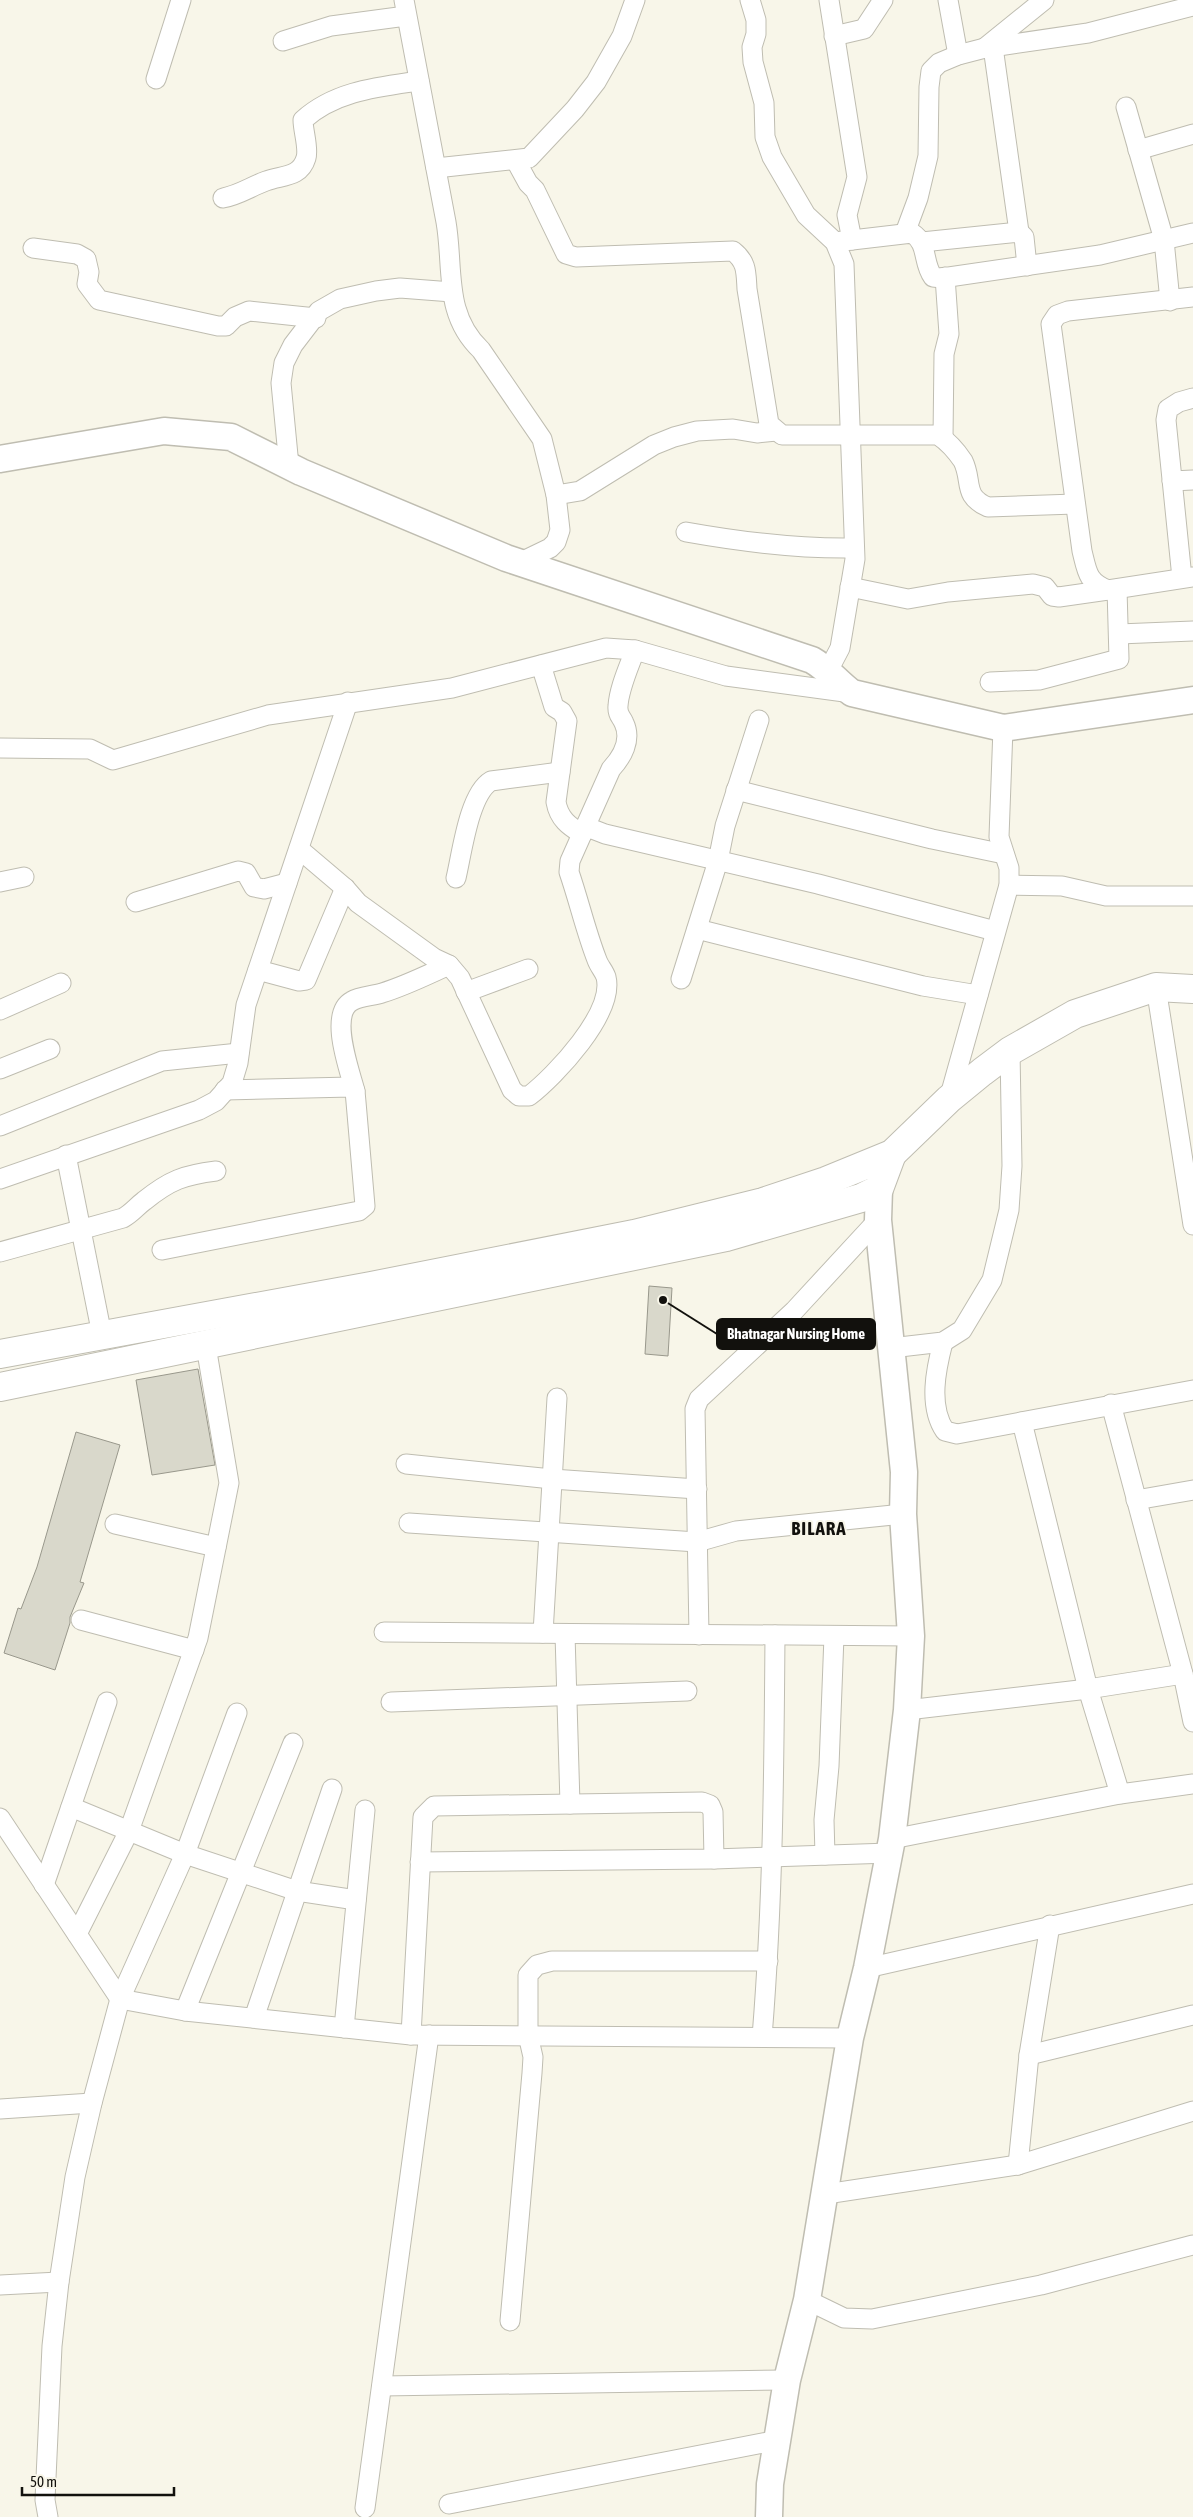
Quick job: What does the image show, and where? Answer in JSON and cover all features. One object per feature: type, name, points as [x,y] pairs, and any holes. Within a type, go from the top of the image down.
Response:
[{"type":"main road","points":[[0,1354],[371,1286],[634,1234],[763,1202],[826,1181],[892,1154],[949,1099],[1010,1051],[1075,1014],[1156,987],[1193,989]]},
{"type":"main road","points":[[0,1387],[206,1346],[726,1237],[862,1198],[879,1190],[892,1154]]},
{"type":"street","points":[[156,79],[181,0]]},
{"type":"street","points":[[436,168],[529,158],[575,109],[596,82],[622,36],[635,0]]},
{"type":"street","points":[[750,0],[756,20],[756,34],[752,46],[753,62],[764,103],[765,137],[772,157],[806,216],[844,241],[1019,232]]},
{"type":"street","points":[[829,0],[857,177],[847,215],[844,241],[854,548],[840,648],[829,670]]},
{"type":"street","points":[[834,36],[864,29],[883,0]]},
{"type":"street","points":[[948,0],[958,55]]},
{"type":"street","points":[[989,48],[1044,0]]},
{"type":"street","points":[[1193,6],[1088,33],[989,48],[958,55],[939,63],[931,71],[928,156],[918,198],[914,238],[933,277],[945,277],[1100,255],[1193,232]]},
{"type":"street","points":[[283,40],[405,8],[451,250],[452,292],[456,311],[473,343],[481,350],[542,439],[556,495],[560,530],[556,542],[550,548],[519,562]]},
{"type":"street","points":[[989,48],[1019,232],[1024,237],[1027,266]]},
{"type":"street","points":[[223,198],[239,195],[267,180],[288,176],[302,168],[307,155],[303,120],[311,112],[353,91],[419,81]]},
{"type":"street","points":[[1126,107],[1164,240],[1170,301]]},
{"type":"street","points":[[1138,150],[1193,134]]},
{"type":"street","points":[[516,160],[528,183],[535,190],[566,254],[576,257],[733,251],[742,258],[746,268],[769,424],[782,435],[851,433],[921,433],[938,435],[943,438],[962,461],[970,491],[976,502],[988,507],[1075,504]]},
{"type":"street","points":[[33,248],[77,254],[86,259],[89,272],[87,284],[99,300],[218,326],[226,326],[235,317],[249,312],[316,318]]},
{"type":"street","points":[[943,438],[944,354],[949,334],[945,277]]},
{"type":"street","points":[[289,466],[281,383],[284,363],[293,345],[319,312],[340,299],[376,291],[400,288],[452,292]]},
{"type":"street","points":[[1113,589],[1096,585],[1088,574],[1082,551],[1051,324],[1057,315],[1068,311],[1193,297]]},
{"type":"street","points":[[850,587],[908,599],[948,592],[1033,584],[1045,587],[1052,596],[1058,597],[1188,578],[1172,481],[1166,420],[1168,409],[1179,402],[1193,398]]},
{"type":"street","points":[[556,495],[580,491],[647,449],[674,437],[696,431],[733,429],[757,433],[776,431]]},
{"type":"street","points":[[0,460],[164,431],[231,437],[289,466],[519,562],[812,660],[829,670],[836,681],[852,693]]},
{"type":"street","points":[[1172,481],[1193,480]]},
{"type":"street","points":[[686,532],[755,544],[810,549],[854,548]]},
{"type":"street","points":[[990,682],[1039,680],[1119,659],[1119,634],[1113,589]]},
{"type":"street","points":[[1119,634],[1193,631]]},
{"type":"street","points":[[0,748],[90,748],[113,760],[268,715],[452,688],[606,648],[635,650],[726,676],[852,693],[1003,728],[1193,700]]},
{"type":"street","points":[[299,849],[345,888],[358,903],[434,958],[449,965],[460,978],[512,1090],[519,1096],[529,1096],[584,1039],[596,1020],[604,997],[606,978],[597,960],[569,872],[574,850],[585,831],[612,769],[620,759],[627,743],[625,724],[618,716],[618,704],[635,650]]},
{"type":"street","points":[[541,665],[554,707],[562,712],[568,721],[556,802],[564,822],[585,831],[605,834],[818,884],[996,931]]},
{"type":"street","points":[[0,1179],[66,1154],[199,1110],[216,1101],[232,1082],[240,1053],[246,1005],[348,702]]},
{"type":"street","points":[[681,979],[718,861],[725,826],[759,720]]},
{"type":"street","points":[[949,1099],[1009,885],[1009,868],[998,837],[1003,728]]},
{"type":"street","points":[[456,878],[469,825],[484,785],[491,781],[560,772]]},
{"type":"street","points":[[736,790],[864,820],[932,839],[1004,854]]},
{"type":"street","points":[[136,902],[238,871],[246,873],[254,887],[264,889],[287,883]]},
{"type":"street","points":[[0,882],[24,877]]},
{"type":"street","points":[[1009,885],[1062,886],[1106,896],[1193,896]]},
{"type":"street","points":[[258,970],[299,981],[306,980],[345,888]]},
{"type":"street","points":[[697,929],[923,986],[978,995]]},
{"type":"street","points":[[162,1250],[358,1211],[365,1206],[355,1091],[341,1038],[340,1025],[347,1006],[351,1001],[382,993],[449,965]]},
{"type":"street","points":[[466,992],[528,970]]},
{"type":"street","points":[[0,1010],[61,983]]},
{"type":"street","points":[[1156,987],[1193,1225]]},
{"type":"street","points":[[0,1069],[50,1049]]},
{"type":"street","points":[[892,1348],[944,1342],[962,1330],[992,1280],[1009,1210],[1012,1166],[1010,1051]]},
{"type":"street","points":[[0,1126],[162,1061],[240,1053]]},
{"type":"street","points":[[225,1090],[344,1086],[351,1087],[355,1091]]},
{"type":"street","points":[[66,1154],[102,1335]]},
{"type":"street","points":[[0,1252],[133,1213],[140,1204],[166,1183],[187,1174],[216,1171]]},
{"type":"street","points":[[769,2517],[770,2484],[787,2380],[807,2300],[826,2194],[850,2038],[867,1968],[891,1846],[907,1710],[911,1636],[903,1514],[904,1472],[878,1220],[879,1190]]},
{"type":"street","points":[[699,1635],[696,1409],[699,1399],[794,1311],[878,1220]]},
{"type":"street","points":[[944,1342],[936,1368],[938,1421],[945,1431],[957,1434],[1193,1390]]},
{"type":"street","points":[[77,1934],[130,1831],[194,1650],[226,1504],[228,1483],[206,1346]]},
{"type":"street","points":[[543,1633],[557,1398]]},
{"type":"street","points":[[1111,1404],[1183,1674],[1193,1722]]},
{"type":"street","points":[[1022,1422],[1088,1689],[1120,1794]]},
{"type":"street","points":[[406,1464],[552,1479],[697,1489]]},
{"type":"street","points":[[1136,1500],[1193,1490]]},
{"type":"street","points":[[409,1524],[697,1542],[736,1531],[903,1514]]},
{"type":"street","points":[[115,1524],[216,1547]]},
{"type":"street","points":[[81,1620],[194,1650]]},
{"type":"street","points":[[384,1632],[911,1636]]},
{"type":"street","points":[[565,1634],[570,1804]]},
{"type":"street","points":[[762,2037],[768,1961],[772,1857],[775,1635]]},
{"type":"street","points":[[826,1855],[824,1820],[830,1766],[834,1636]]},
{"type":"street","points":[[907,1710],[1088,1689],[1183,1674]]},
{"type":"street","points":[[391,1702],[687,1691]]},
{"type":"street","points":[[44,1885],[107,1702]]},
{"type":"street","points":[[48,2517],[45,2500],[52,2346],[59,2282],[75,2177],[92,2103],[120,1999],[185,1854],[238,1713]]},
{"type":"street","points":[[184,2011],[293,1743]]},
{"type":"street","points":[[420,1862],[714,1859],[826,1855],[891,1846],[1120,1794],[1193,1784]]},
{"type":"street","points":[[254,2018],[332,1789]]},
{"type":"street","points":[[365,2508],[382,2386],[420,2035],[420,1862],[423,1817],[434,1806],[702,1802],[710,1805],[713,1812],[714,1859]]},
{"type":"street","points":[[71,1806],[185,1854],[297,1892],[356,1900]]},
{"type":"street","points":[[344,2028],[365,1810]]},
{"type":"street","points":[[0,1818],[120,1999],[184,2011],[420,2035],[850,2038]]},
{"type":"street","points":[[867,1968],[1193,1894]]},
{"type":"street","points":[[1018,2166],[1029,2056],[1050,1925]]},
{"type":"street","points":[[510,2321],[533,2057],[528,2035],[528,1975],[537,1964],[552,1961],[768,1961]]},
{"type":"street","points":[[1029,2056],[1193,2015]]},
{"type":"street","points":[[0,2109],[92,2103]]},
{"type":"street","points":[[826,2194],[1018,2166],[1193,2111]]},
{"type":"street","points":[[807,2300],[844,2318],[872,2319],[1041,2284],[1193,2245]]},
{"type":"street","points":[[0,2285],[59,2282]]},
{"type":"street","points":[[382,2386],[787,2380]]},
{"type":"street","points":[[449,2504],[778,2440]]},
{"type":"building","points":[[649,1286],[672,1288],[668,1356],[645,1354]]},
{"type":"building","points":[[198,1369],[215,1465],[152,1475],[136,1380]]},
{"type":"building","points":[[76,1432],[120,1445],[80,1582],[84,1583],[70,1617],[70,1623],[55,1670],[4,1653],[18,1608],[21,1609],[37,1567]]},
{"type":"place","name":"Bhatnagar Nursing Home","points":[[663,1300]]},
{"type":"district","name":"BILARA","points":[[819,1528]]}]
